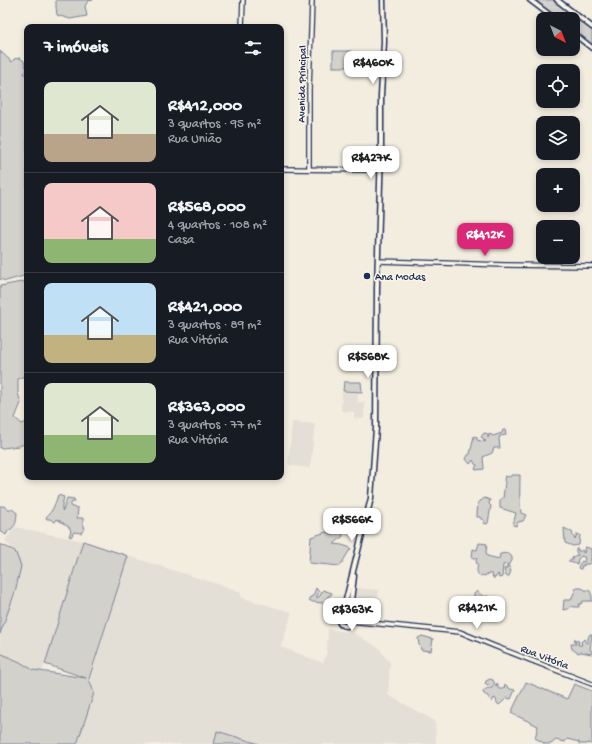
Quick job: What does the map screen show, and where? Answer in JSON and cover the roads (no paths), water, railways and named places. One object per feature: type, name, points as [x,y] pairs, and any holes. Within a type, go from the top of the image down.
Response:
[{"type":"main road","points":[[355,564],[350,619],[347,626],[341,625],[339,622],[340,617],[342,616],[371,498],[376,428],[379,170],[381,148],[380,94],[384,42],[383,0]]},
{"type":"main road","points":[[530,0],[546,12]]},
{"type":"main road","points":[[557,0],[592,27]]},
{"type":"main road","points":[[580,39],[592,48]]},
{"type":"main road","points":[[342,616],[345,615],[350,619]]},
{"type":"street","points":[[242,0],[242,24]]},
{"type":"street","name":"Avenida Principal","points":[[309,169],[309,83],[312,0]]},
{"type":"street","points":[[284,169],[379,170]]},
{"type":"street","points":[[378,262],[592,266]]},
{"type":"street","name":"Rua Vitória","points":[[350,619],[460,632],[592,684]]},
{"type":"place","name":"Ana Modas","points":[[367,276]]}]
